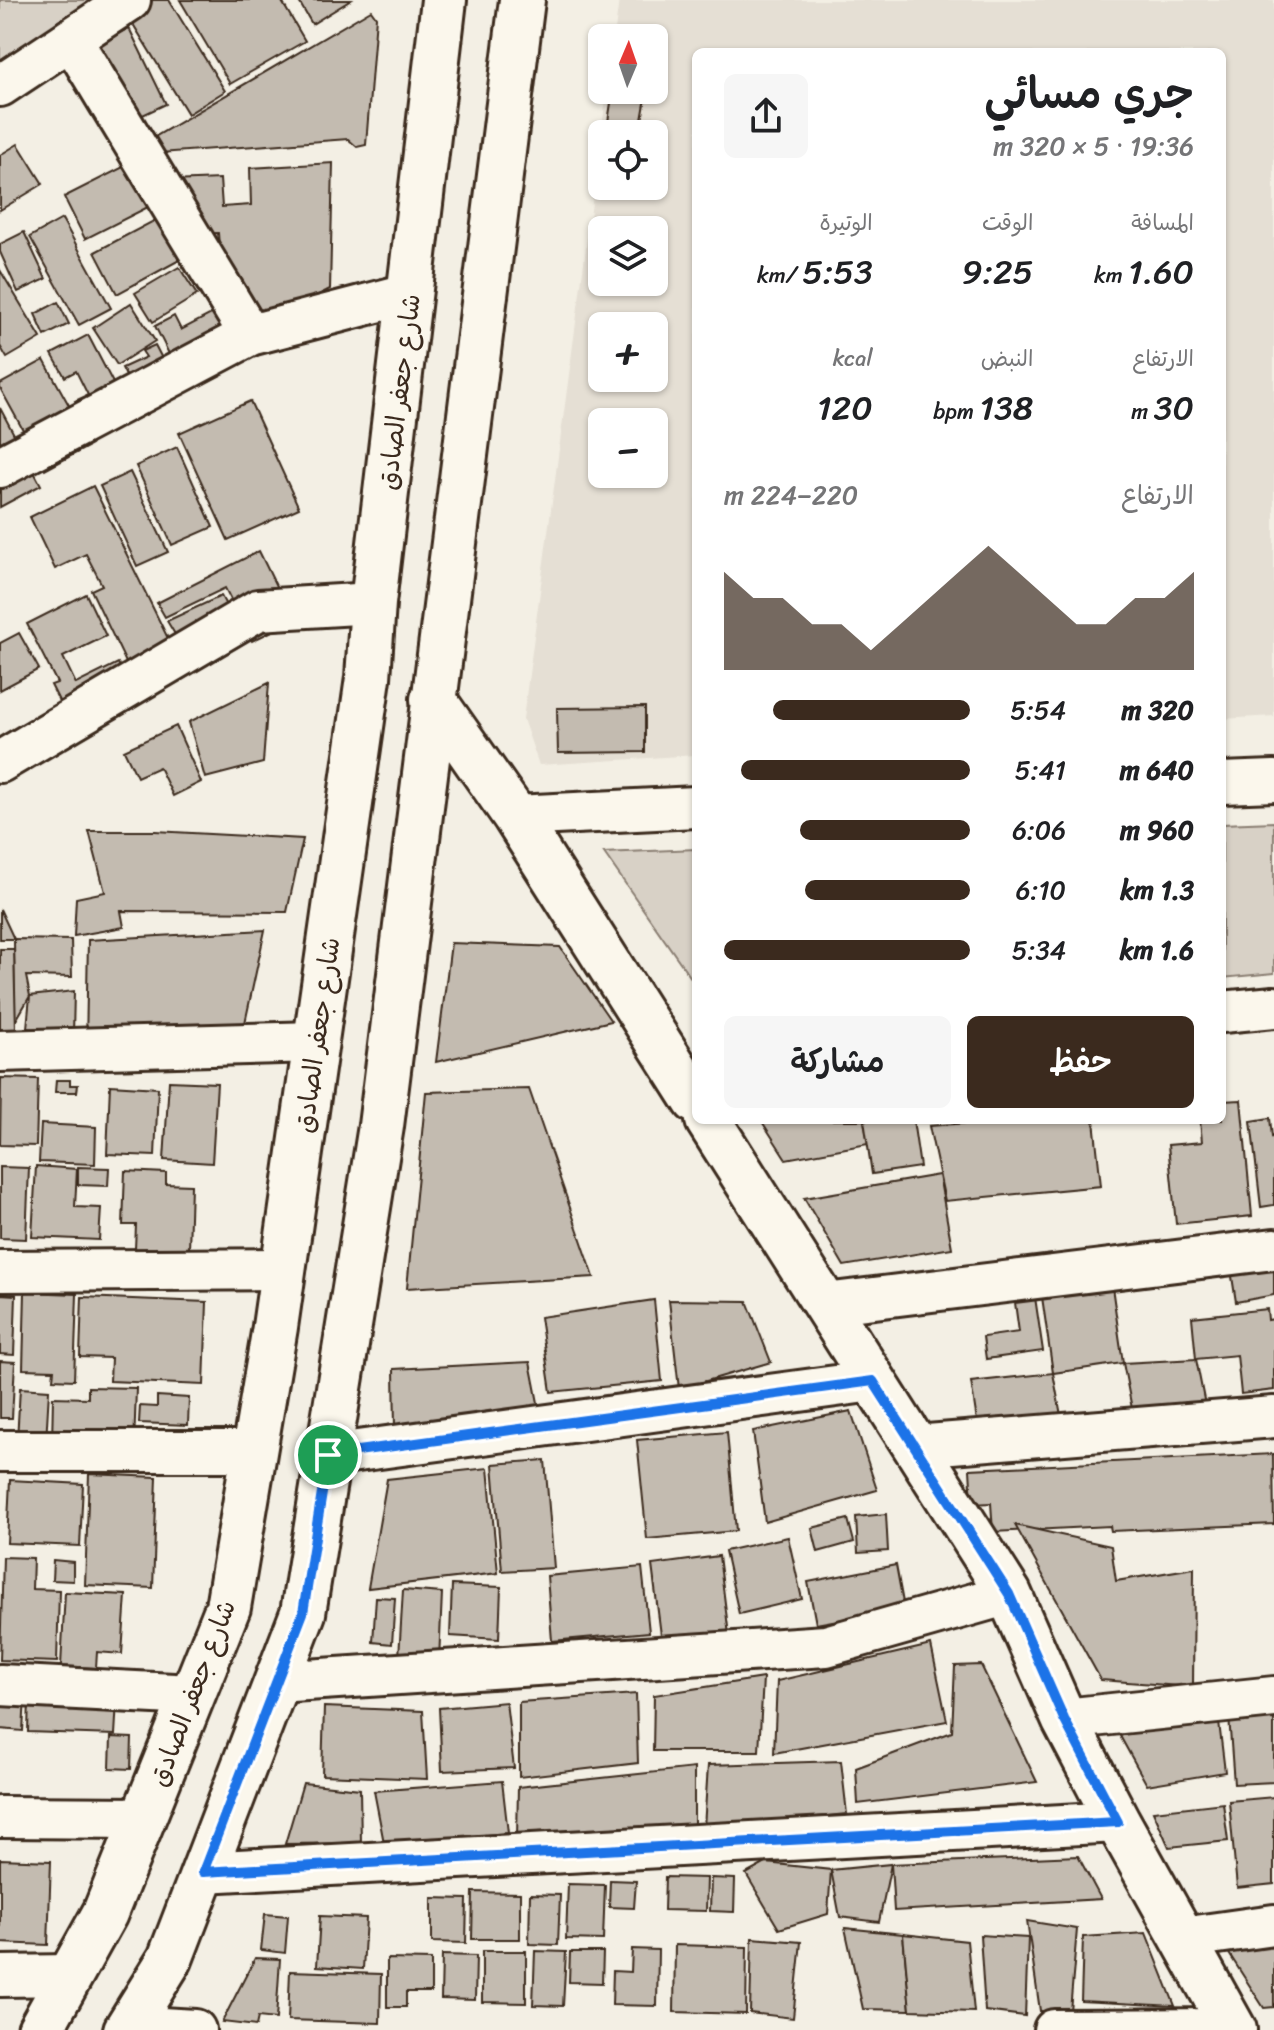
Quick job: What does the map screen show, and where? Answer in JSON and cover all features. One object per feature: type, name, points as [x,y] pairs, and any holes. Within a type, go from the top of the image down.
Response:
[{"type":"main road","name":"شارع جعفر الصادق","points":[[40,2030],[105,1913],[228,1607],[283,1269],[368,678],[373,603],[444,0]]},
{"type":"main road","points":[[127,2028],[170,1959],[303,1613],[381,1126],[522,0]]},
{"type":"main road","points":[[433,699],[685,1064],[692,1088]]},
{"type":"main road","points":[[711,1124],[1009,1594],[1064,1719],[1234,2030]]},
{"type":"street","points":[[0,86],[130,0]]},
{"type":"street","points":[[71,39],[250,335]]},
{"type":"street","points":[[0,467],[250,335],[411,293]]},
{"type":"street","points":[[0,762],[258,610],[373,603]]},
{"type":"street","points":[[1226,783],[1274,781]]},
{"type":"street","points":[[515,816],[692,807]]},
{"type":"street","points":[[1226,1012],[1274,1007]]},
{"type":"street","points":[[0,1051],[316,1042]]},
{"type":"street","points":[[825,1304],[1274,1249]]},
{"type":"street","points":[[0,1271],[283,1269]]},
{"type":"street","points":[[328,1455],[873,1381]]},
{"type":"street","points":[[915,1446],[1274,1417]]},
{"type":"street","points":[[0,1451],[254,1451]]},
{"type":"street","points":[[276,1682],[826,1646],[1009,1594]]},
{"type":"street","points":[[0,1685],[193,1695]]},
{"type":"street","points":[[1064,1719],[1274,1697]]},
{"type":"street","points":[[0,1817],[144,1818]]},
{"type":"street","points":[[203,1872],[1118,1822]]},
{"type":"street","points":[[1182,1938],[1274,1925]]},
{"type":"street","points":[[0,1976],[71,1975]]},
{"type":"street","points":[[127,2028],[195,2030]]},
{"type":"street","points":[[1054,2030],[1234,2030]]},
{"type":"shaded area","points":[[0,0],[95,0],[0,62]]},
{"type":"shaded area","points":[[619,0],[1274,0],[1274,716],[1226,719],[1226,48],[692,48],[692,755],[539,765],[523,719],[588,232],[588,296],[668,296],[668,216],[590,216],[592,200],[668,200],[668,120],[603,120],[605,104],[668,104],[668,24],[616,24]]},
{"type":"shaded area","points":[[1274,822],[1274,973],[1226,978],[1226,824]]},
{"type":"shaded area","points":[[692,849],[692,979],[604,853]]},
{"type":"building","points":[[144,0],[169,0],[225,91],[188,114],[125,11]]},
{"type":"building","points":[[180,0],[281,0],[305,41],[230,84]]},
{"type":"building","points":[[298,0],[351,0],[312,24]]},
{"type":"building","points":[[371,10],[376,17],[366,145],[357,147],[348,139],[160,153],[153,138]]},
{"type":"building","points":[[129,28],[166,104],[128,122],[93,47]]},
{"type":"building","points":[[611,104],[645,104],[642,120],[608,120]]},
{"type":"building","points":[[18,144],[43,184],[0,210],[0,155]]},
{"type":"building","points":[[133,162],[154,204],[85,239],[64,197]]},
{"type":"building","points":[[333,163],[330,289],[249,331],[223,302],[218,233],[185,234],[171,181],[220,179],[222,207],[251,205],[250,168]]},
{"type":"building","points":[[163,216],[185,257],[117,294],[95,252]]},
{"type":"building","points":[[62,219],[111,308],[79,325],[30,237]]},
{"type":"building","points":[[24,232],[46,279],[18,292],[0,252],[0,244]]},
{"type":"building","points":[[179,267],[197,295],[153,322],[135,293]]},
{"type":"building","points":[[0,270],[41,338],[7,358],[0,346]]},
{"type":"building","points":[[58,302],[69,324],[45,336],[35,314]]},
{"type":"building","points":[[131,303],[155,341],[117,365],[93,328]]},
{"type":"building","points":[[215,312],[229,338],[175,366],[155,326],[174,316],[181,330]]},
{"type":"building","points":[[88,335],[125,406],[88,425],[75,401],[88,395],[76,371],[65,377],[52,354]]},
{"type":"building","points":[[155,345],[169,372],[133,390],[122,368],[146,357],[142,351]]},
{"type":"building","points":[[44,360],[91,445],[45,470],[0,388],[0,384]]},
{"type":"building","points":[[250,401],[299,508],[228,540],[179,433]]},
{"type":"building","points":[[0,408],[41,485],[0,507]]},
{"type":"building","points":[[177,447],[213,527],[172,545],[136,466]]},
{"type":"building","points":[[130,472],[168,552],[137,566],[100,486]]},
{"type":"building","points":[[93,486],[186,675],[142,696],[91,590],[102,585],[86,554],[55,569],[30,517]]},
{"type":"building","points":[[259,551],[293,621],[252,641],[225,588],[165,617],[157,603]]},
{"type":"building","points":[[86,594],[106,636],[63,657],[76,684],[118,663],[138,702],[75,733],[51,685],[57,683],[27,624]]},
{"type":"building","points":[[221,596],[243,637],[191,661],[167,621]]},
{"type":"building","points":[[19,633],[39,669],[0,690],[0,643]]},
{"type":"building","points":[[269,683],[263,763],[205,778],[189,722]]},
{"type":"building","points":[[645,707],[645,752],[558,753],[557,708]]},
{"type":"building","points":[[176,726],[201,782],[173,796],[159,767],[137,777],[124,750]]},
{"type":"building","points":[[89,831],[155,831],[303,839],[287,912],[121,911],[124,927],[74,936],[76,898],[105,892]]},
{"type":"building","points":[[0,909],[14,939],[0,939]]},
{"type":"building","points":[[265,930],[242,1037],[86,1045],[88,940]]},
{"type":"building","points":[[14,939],[71,940],[72,977],[26,976],[30,996],[15,1022]]},
{"type":"building","points":[[451,943],[560,947],[611,1021],[436,1062]]},
{"type":"building","points":[[0,949],[14,949],[16,1031],[0,1031]]},
{"type":"building","points":[[74,991],[73,1035],[27,1028],[30,996]]},
{"type":"building","points":[[1,1078],[38,1079],[36,1146],[0,1145]]},
{"type":"building","points":[[56,1080],[70,1080],[70,1085],[78,1085],[77,1092],[55,1092]]},
{"type":"building","points":[[169,1081],[217,1083],[212,1163],[164,1160]]},
{"type":"building","points":[[110,1085],[158,1088],[155,1156],[107,1154]]},
{"type":"building","points":[[529,1089],[594,1277],[407,1288],[426,1092]]},
{"type":"building","points":[[1241,1100],[1252,1216],[1176,1224],[1168,1145],[1202,1142],[1200,1124],[1226,1124],[1226,1101]]},
{"type":"building","points":[[1270,1118],[1274,1136],[1274,1205],[1261,1207],[1251,1121]]},
{"type":"building","points":[[41,1124],[96,1127],[95,1164],[39,1162]]},
{"type":"building","points":[[764,1124],[865,1124],[868,1144],[786,1159]]},
{"type":"building","points":[[865,1124],[914,1124],[920,1167],[872,1174]]},
{"type":"building","points":[[1094,1124],[1101,1186],[945,1201],[929,1126]]},
{"type":"building","points":[[36,1166],[77,1169],[75,1207],[101,1208],[99,1240],[32,1237]]},
{"type":"building","points":[[0,1167],[29,1168],[26,1239],[0,1238]]},
{"type":"building","points":[[78,1167],[109,1168],[108,1186],[78,1185]]},
{"type":"building","points":[[125,1171],[166,1173],[166,1184],[191,1185],[189,1250],[135,1249],[136,1225],[123,1225]]},
{"type":"building","points":[[939,1175],[952,1248],[844,1266],[804,1198]]},
{"type":"building","points":[[1274,1262],[1274,1295],[1236,1302],[1231,1270]]},
{"type":"building","points":[[1033,1284],[1043,1351],[986,1359],[983,1337],[1019,1332],[1013,1288]]},
{"type":"building","points":[[1112,1287],[1123,1363],[1053,1373],[1042,1297]]},
{"type":"building","points":[[25,1292],[77,1294],[74,1380],[53,1379],[54,1370],[23,1369]]},
{"type":"building","points":[[0,1294],[16,1295],[14,1355],[0,1354]]},
{"type":"building","points":[[82,1297],[207,1302],[204,1385],[110,1381],[111,1358],[80,1357]]},
{"type":"building","points":[[654,1300],[662,1381],[551,1392],[540,1317]]},
{"type":"building","points":[[669,1300],[747,1301],[771,1362],[679,1389]]},
{"type":"building","points":[[1267,1309],[1268,1320],[1274,1319],[1274,1390],[1241,1394],[1237,1355],[1196,1359],[1192,1317]]},
{"type":"building","points":[[1196,1359],[1207,1415],[1135,1424],[1123,1363]]},
{"type":"building","points":[[0,1361],[15,1362],[12,1418],[0,1418]]},
{"type":"building","points":[[530,1362],[539,1408],[395,1428],[394,1369]]},
{"type":"building","points":[[1053,1373],[1063,1426],[1025,1431],[1023,1416],[977,1421],[971,1382]]},
{"type":"building","points":[[88,1387],[136,1388],[134,1448],[52,1445],[53,1397],[88,1398]]},
{"type":"building","points":[[20,1388],[49,1390],[46,1442],[17,1440]]},
{"type":"building","points":[[157,1396],[189,1398],[188,1425],[139,1423],[140,1406],[157,1407]]},
{"type":"building","points":[[851,1411],[877,1490],[765,1522],[753,1431]]},
{"type":"building","points":[[727,1432],[736,1531],[647,1539],[637,1440]]},
{"type":"building","points":[[1273,1454],[1274,1524],[1111,1531],[1110,1526],[993,1532],[991,1503],[972,1504],[970,1469]]},
{"type":"building","points":[[545,1460],[554,1568],[502,1571],[493,1464]]},
{"type":"building","points":[[488,1468],[498,1573],[368,1588],[387,1479]]},
{"type":"building","points":[[89,1474],[157,1477],[153,1588],[85,1585]]},
{"type":"building","points":[[10,1480],[83,1484],[80,1546],[7,1543]]},
{"type":"building","points":[[886,1514],[888,1551],[858,1553],[856,1517]]},
{"type":"building","points":[[848,1519],[854,1542],[818,1552],[812,1528]]},
{"type":"building","points":[[1015,1525],[1111,1546],[1116,1581],[1194,1568],[1193,1687],[1101,1680]]},
{"type":"building","points":[[788,1537],[802,1599],[739,1614],[725,1551]]},
{"type":"building","points":[[719,1556],[729,1635],[662,1643],[652,1565]]},
{"type":"building","points":[[3,1557],[33,1558],[32,1589],[59,1590],[57,1662],[0,1660]]},
{"type":"building","points":[[53,1560],[73,1562],[73,1581],[52,1580]]},
{"type":"building","points":[[896,1565],[904,1608],[816,1624],[808,1582]]},
{"type":"building","points":[[642,1567],[649,1632],[552,1641],[547,1576]]},
{"type":"building","points":[[452,1585],[501,1587],[499,1639],[450,1636]]},
{"type":"building","points":[[403,1590],[442,1593],[439,1660],[399,1657]]},
{"type":"building","points":[[65,1592],[126,1595],[122,1654],[97,1652],[96,1668],[61,1666]]},
{"type":"building","points":[[376,1597],[395,1598],[392,1644],[373,1642]]},
{"type":"building","points":[[931,1645],[947,1721],[774,1753],[777,1681]]},
{"type":"building","points":[[981,1665],[1037,1782],[858,1804],[856,1768],[952,1732],[955,1666]]},
{"type":"building","points":[[763,1678],[759,1751],[653,1751],[654,1695]]},
{"type":"building","points":[[636,1694],[638,1763],[519,1777],[519,1702]]},
{"type":"building","points":[[0,1696],[25,1697],[23,1731],[0,1729]]},
{"type":"building","points":[[29,1698],[117,1701],[115,1735],[28,1732]]},
{"type":"building","points":[[506,1702],[514,1768],[442,1771],[439,1708]]},
{"type":"building","points":[[1217,1706],[1225,1772],[1147,1785],[1120,1736]]},
{"type":"building","points":[[324,1707],[423,1711],[427,1779],[322,1775]]},
{"type":"building","points":[[1274,1713],[1274,1782],[1234,1784],[1229,1716]]},
{"type":"building","points":[[111,1737],[132,1738],[131,1769],[110,1768]]},
{"type":"building","points":[[841,1761],[847,1814],[704,1828],[708,1765]]},
{"type":"building","points":[[694,1768],[694,1829],[517,1838],[518,1787]]},
{"type":"building","points":[[502,1781],[508,1833],[384,1843],[374,1791]]},
{"type":"building","points":[[303,1783],[360,1789],[361,1843],[285,1844]]},
{"type":"building","points":[[1274,1797],[1274,1884],[1237,1888],[1229,1801]]},
{"type":"building","points":[[1223,1803],[1228,1841],[1169,1847],[1153,1811]]},
{"type":"building","points":[[1078,1856],[1101,1899],[894,1911],[891,1864]]},
{"type":"building","points":[[0,1859],[51,1861],[48,1945],[0,1943]]},
{"type":"building","points":[[766,1863],[831,1870],[828,1914],[779,1929],[746,1874]]},
{"type":"building","points":[[891,1864],[879,1922],[840,1917],[831,1870]]},
{"type":"building","points":[[665,1877],[707,1878],[706,1911],[664,1910]]},
{"type":"building","points":[[711,1878],[735,1879],[734,1912],[710,1911]]},
{"type":"building","points":[[610,1880],[636,1881],[634,1908],[609,1907]]},
{"type":"building","points":[[568,1884],[605,1885],[603,1940],[566,1939]]},
{"type":"building","points":[[473,1892],[520,1893],[520,1939],[472,1939]]},
{"type":"building","points":[[530,1894],[560,1895],[558,1945],[529,1944]]},
{"type":"building","points":[[432,1898],[467,1899],[466,1943],[432,1942]]},
{"type":"building","points":[[265,1914],[288,1916],[285,1953],[261,1950]]},
{"type":"building","points":[[320,1916],[366,1918],[363,1969],[317,1966]]},
{"type":"building","points":[[1027,1921],[1077,1929],[1070,2011],[1040,2011]]},
{"type":"building","points":[[845,1928],[903,1934],[910,2010],[863,2009]]},
{"type":"building","points":[[1146,1933],[1175,2006],[1081,2001],[1083,1937]]},
{"type":"building","points":[[903,1934],[967,1941],[974,2012],[910,2010]]},
{"type":"building","points":[[980,1935],[1028,1938],[1025,2016],[985,2011]]},
{"type":"building","points":[[752,1938],[801,1942],[793,2018],[750,2013]]},
{"type":"building","points":[[675,1945],[747,1947],[746,2014],[674,2012]]},
{"type":"building","points":[[1274,1945],[1274,2007],[1264,2008],[1228,1952]]},
{"type":"building","points":[[632,1949],[658,1950],[657,2006],[612,2005],[613,1971],[631,1972]]},
{"type":"building","points":[[482,1951],[526,1951],[526,2003],[482,2002]]},
{"type":"building","points":[[535,1951],[566,1952],[563,2006],[533,2005]]},
{"type":"building","points":[[570,1952],[603,1952],[602,1983],[569,1982]]},
{"type":"building","points":[[442,1955],[476,1956],[475,2000],[441,1999]]},
{"type":"building","points":[[255,1958],[280,1959],[276,2019],[258,2017],[256,2026],[222,2022]]},
{"type":"building","points":[[387,1959],[431,1960],[431,1992],[406,1992],[406,2007],[387,2007]]},
{"type":"building","points":[[290,1971],[381,1974],[380,2023],[288,2020]]},
{"type":"route","points":[[873,1381],[1009,1594],[1064,1719],[1118,1822],[203,1872],[303,1613],[328,1455],[873,1381]]}]
